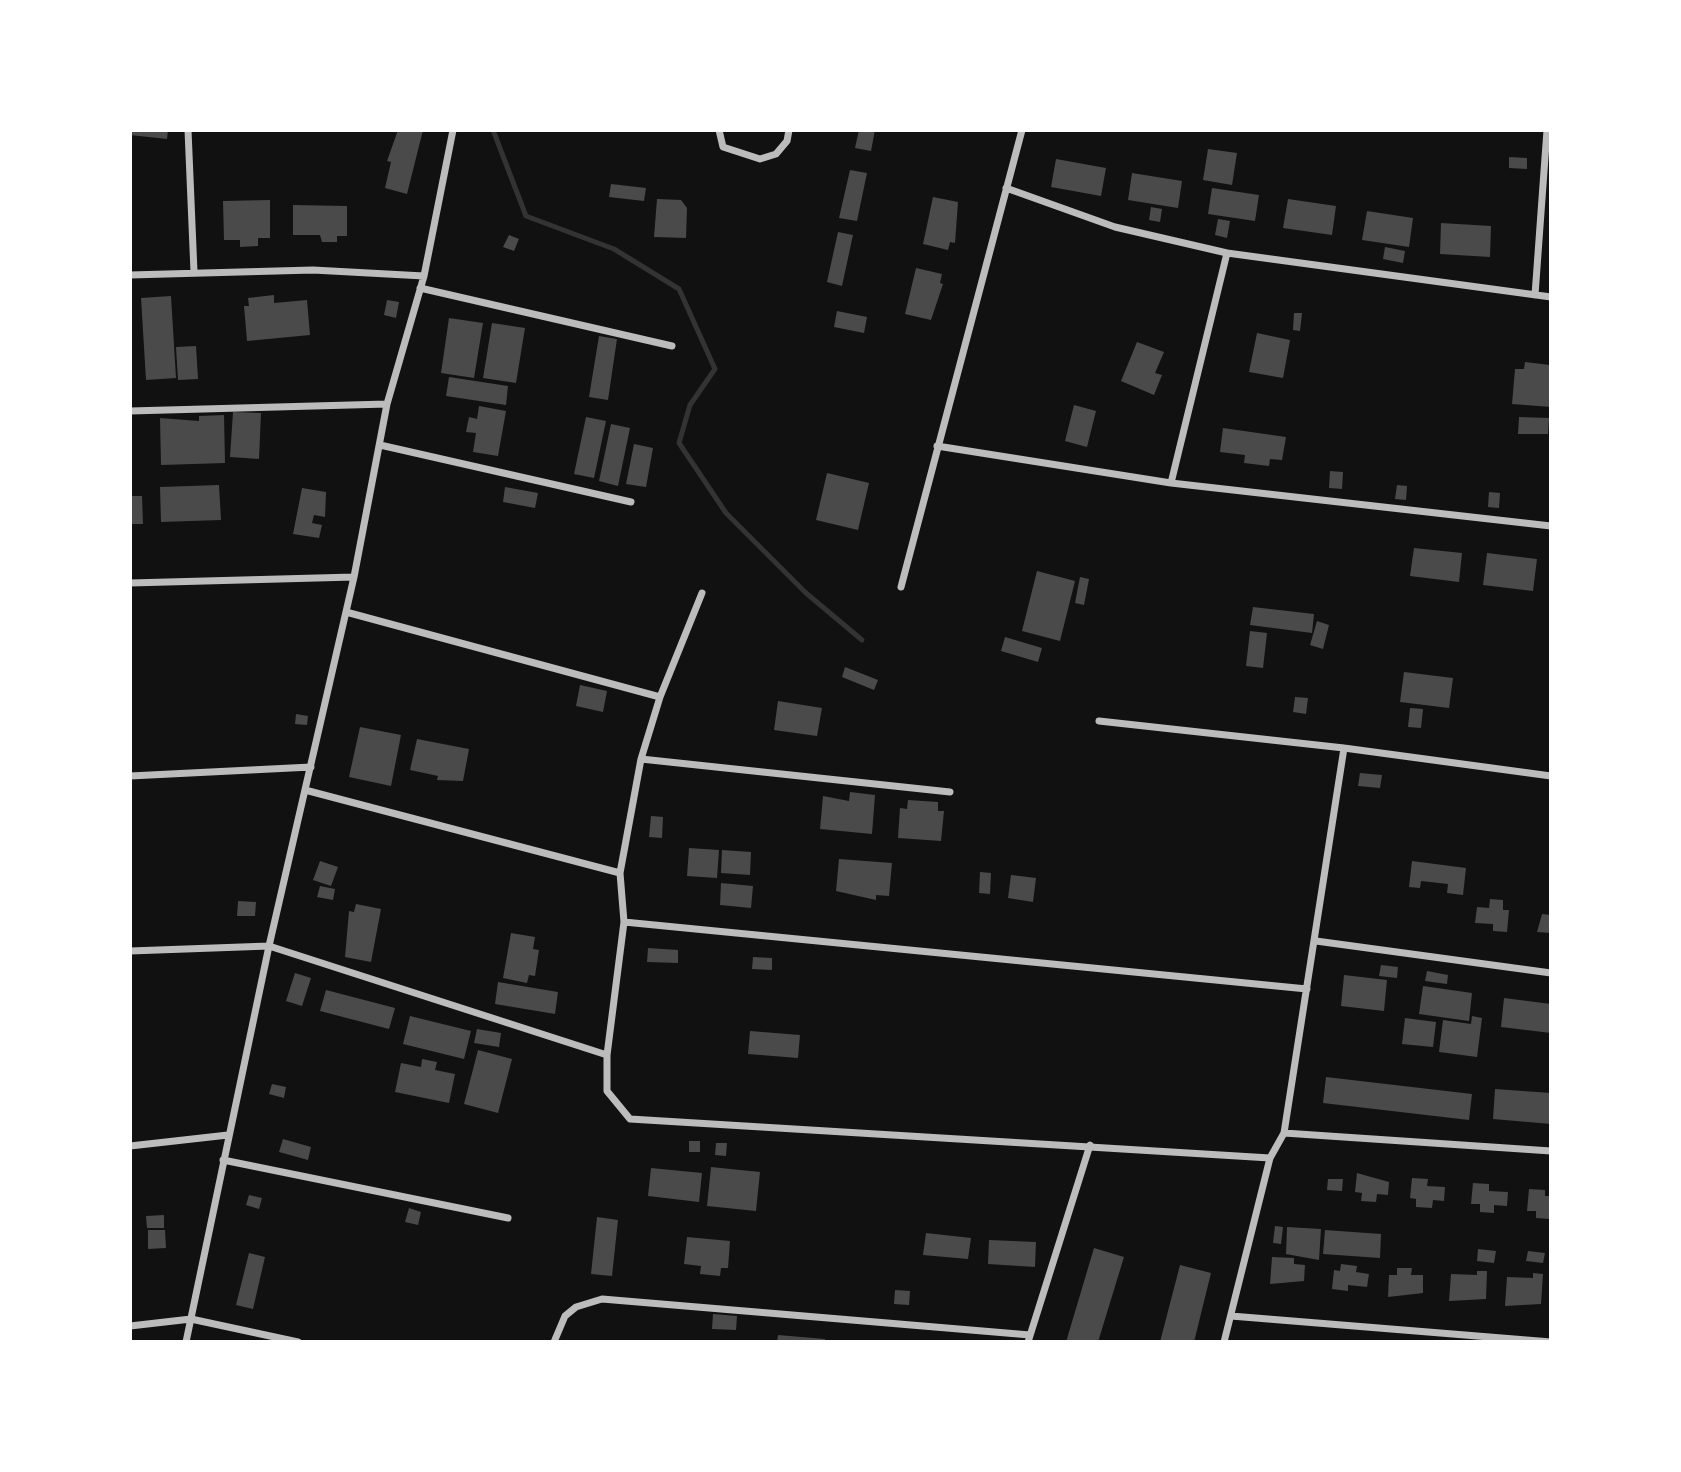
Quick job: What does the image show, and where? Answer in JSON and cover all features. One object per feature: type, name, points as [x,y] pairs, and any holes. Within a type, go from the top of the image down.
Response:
[{"type":"street","points":[[188,130],[194,272]]},
{"type":"street","points":[[186,1342],[269,946],[354,577],[387,404],[424,276],[453,130]]},
{"type":"street","points":[[719,130],[723,147],[760,159],[776,154],[787,141],[789,130]]},
{"type":"street","points":[[901,587],[1022,130]]},
{"type":"street","points":[[1535,295],[1547,130]]},
{"type":"street","points":[[1006,188],[1115,227],[1227,253],[1551,297]]},
{"type":"street","points":[[1171,483],[1227,253]]},
{"type":"street","points":[[130,275],[313,270],[424,276]]},
{"type":"street","points":[[420,288],[672,346]]},
{"type":"street","points":[[130,411],[387,404]]},
{"type":"street","points":[[380,445],[631,502]]},
{"type":"street","points":[[937,446],[1171,483],[1551,526]]},
{"type":"street","points":[[130,583],[354,577]]},
{"type":"street","points":[[702,593],[660,697],[641,759],[620,873],[624,922],[607,1055],[607,1091],[630,1119],[1270,1158]]},
{"type":"street","points":[[346,612],[660,697]]},
{"type":"street","points":[[1099,721],[1344,748],[1551,776]]},
{"type":"street","points":[[1224,1342],[1270,1158],[1284,1133],[1344,748]]},
{"type":"street","points":[[641,759],[950,792]]},
{"type":"street","points":[[130,776],[311,767]]},
{"type":"street","points":[[305,790],[620,873]]},
{"type":"street","points":[[624,922],[1307,989]]},
{"type":"street","points":[[1316,941],[1551,973]]},
{"type":"street","points":[[130,951],[269,946],[607,1055]]},
{"type":"street","points":[[1284,1133],[1551,1151]]},
{"type":"street","points":[[130,1146],[228,1135]]},
{"type":"street","points":[[554,1342],[565,1316],[576,1307],[602,1299],[1029,1339],[1090,1145]]},
{"type":"street","points":[[223,1160],[508,1218]]},
{"type":"street","points":[[1231,1316],[1551,1342]]},
{"type":"street","points":[[130,1326],[191,1319],[298,1342]]},
{"type":"building","points":[[130,130],[168,130],[167,139],[130,135]]},
{"type":"building","points":[[398,130],[423,130],[407,194],[385,188],[391,162],[387,161]]},
{"type":"building","points":[[859,130],[875,130],[871,151],[855,148]]},
{"type":"building","points":[[1208,149],[1237,153],[1232,185],[1203,180]]},
{"type":"building","points":[[1509,157],[1527,158],[1527,169],[1509,168]]},
{"type":"building","points":[[1056,159],[1106,168],[1101,196],[1051,187]]},
{"type":"building","points":[[850,170],[867,173],[857,221],[839,218]]},
{"type":"building","points":[[1132,173],[1182,181],[1178,208],[1128,200]]},
{"type":"building","points":[[611,184],[646,188],[644,201],[609,197]]},
{"type":"building","points":[[1212,188],[1259,195],[1255,221],[1208,214]]},
{"type":"building","points":[[933,197],[958,202],[955,243],[950,242],[948,250],[923,244]]},
{"type":"building","points":[[657,199],[681,200],[687,208],[686,238],[654,237]]},
{"type":"building","points":[[1288,199],[1336,206],[1332,235],[1283,228]]},
{"type":"building","points":[[270,200],[270,238],[258,238],[258,246],[240,247],[240,240],[224,240],[223,201]]},
{"type":"building","points":[[293,205],[347,206],[347,236],[337,236],[337,242],[322,242],[320,235],[293,235]]},
{"type":"building","points":[[1151,207],[1162,209],[1160,222],[1149,220]]},
{"type":"building","points":[[1367,211],[1413,218],[1409,247],[1362,240]]},
{"type":"building","points":[[1218,219],[1230,221],[1227,238],[1215,235]]},
{"type":"building","points":[[1441,223],[1491,226],[1490,257],[1440,254]]},
{"type":"building","points":[[838,232],[853,235],[842,286],[827,282]]},
{"type":"building","points":[[509,235],[519,239],[514,251],[503,247]]},
{"type":"building","points":[[1385,247],[1405,251],[1403,263],[1383,259]]},
{"type":"building","points":[[916,268],[942,274],[940,283],[943,284],[931,320],[905,314]]},
{"type":"building","points":[[274,295],[274,303],[307,300],[310,335],[247,341],[244,306],[249,306],[248,298]]},
{"type":"building","points":[[171,296],[176,378],[146,380],[141,298]]},
{"type":"building","points":[[387,300],[399,302],[396,318],[384,315]]},
{"type":"building","points":[[837,311],[867,317],[864,333],[834,327]]},
{"type":"building","points":[[1294,313],[1302,313],[1300,331],[1293,330]]},
{"type":"building","points":[[449,318],[483,323],[474,378],[441,373]]},
{"type":"building","points":[[492,323],[525,328],[516,383],[483,378]]},
{"type":"building","points":[[1257,333],[1290,340],[1283,378],[1249,372]]},
{"type":"building","points":[[599,336],[617,339],[608,400],[589,397]]},
{"type":"building","points":[[1137,342],[1164,352],[1155,373],[1162,375],[1154,395],[1121,381]]},
{"type":"building","points":[[196,346],[198,379],[178,380],[176,347]]},
{"type":"building","points":[[1525,362],[1550,365],[1551,407],[1512,404],[1515,369],[1524,369]]},
{"type":"building","points":[[449,377],[508,386],[506,405],[446,396]]},
{"type":"building","points":[[1074,405],[1096,411],[1087,447],[1065,441]]},
{"type":"building","points":[[479,406],[506,411],[498,456],[473,452],[476,433],[466,432],[469,417],[477,419]]},
{"type":"building","points":[[233,412],[261,413],[259,459],[230,457]]},
{"type":"building","points":[[224,415],[225,463],[161,465],[160,418],[199,421],[199,416]]},
{"type":"building","points":[[586,417],[606,421],[594,478],[574,474]]},
{"type":"building","points":[[1519,417],[1549,418],[1548,434],[1518,434]]},
{"type":"building","points":[[611,424],[630,428],[618,486],[599,481]]},
{"type":"building","points":[[1223,428],[1286,437],[1282,460],[1270,459],[1269,466],[1244,463],[1245,455],[1220,452]]},
{"type":"building","points":[[634,444],[653,448],[646,487],[626,484]]},
{"type":"building","points":[[1330,471],[1343,472],[1342,489],[1329,488]]},
{"type":"building","points":[[827,473],[869,483],[858,530],[816,520]]},
{"type":"building","points":[[219,485],[221,520],[161,522],[160,487]]},
{"type":"building","points":[[1397,485],[1407,486],[1406,500],[1395,499]]},
{"type":"building","points":[[505,487],[538,493],[535,508],[503,502]]},
{"type":"building","points":[[302,488],[326,492],[325,517],[314,515],[312,523],[322,525],[319,538],[293,534]]},
{"type":"building","points":[[1489,492],[1500,493],[1499,508],[1488,507]]},
{"type":"building","points":[[130,496],[142,496],[143,524],[130,524]]},
{"type":"building","points":[[1414,548],[1462,553],[1459,582],[1410,576]]},
{"type":"building","points":[[1487,553],[1537,559],[1533,591],[1483,585]]},
{"type":"building","points":[[1037,571],[1075,581],[1060,641],[1022,631]]},
{"type":"building","points":[[1080,577],[1089,579],[1084,605],[1075,603]]},
{"type":"building","points":[[1253,607],[1314,614],[1312,633],[1250,625]]},
{"type":"building","points":[[1317,621],[1329,625],[1323,649],[1310,645]]},
{"type":"building","points":[[1250,631],[1267,633],[1263,668],[1246,666]]},
{"type":"building","points":[[1005,637],[1042,648],[1038,662],[1001,651]]},
{"type":"building","points":[[845,667],[878,680],[874,690],[842,677]]},
{"type":"building","points":[[1404,672],[1453,678],[1449,708],[1400,702]]},
{"type":"building","points":[[580,685],[607,691],[603,712],[576,706]]},
{"type":"building","points":[[1295,697],[1308,698],[1306,714],[1293,712]]},
{"type":"building","points":[[778,701],[822,708],[817,736],[774,730]]},
{"type":"building","points":[[1410,708],[1423,709],[1421,728],[1408,727]]},
{"type":"building","points":[[296,714],[308,716],[307,725],[295,724]]},
{"type":"building","points":[[360,727],[401,735],[391,786],[349,777]]},
{"type":"building","points":[[417,739],[469,749],[463,781],[437,780],[438,776],[410,770]]},
{"type":"building","points":[[1360,773],[1382,775],[1380,788],[1358,786]]},
{"type":"building","points":[[850,792],[875,795],[872,834],[820,829],[823,796],[849,801]]},
{"type":"building","points":[[908,800],[938,802],[938,811],[944,811],[941,841],[898,838],[900,808],[907,809]]},
{"type":"building","points":[[651,816],[663,817],[662,838],[649,837]]},
{"type":"building","points":[[689,848],[719,850],[717,878],[687,876]]},
{"type":"building","points":[[722,850],[751,852],[750,875],[721,873]]},
{"type":"building","points":[[839,859],[892,863],[889,896],[876,895],[876,900],[836,891]]},
{"type":"building","points":[[320,861],[338,867],[331,886],[313,880]]},
{"type":"building","points":[[1412,861],[1466,868],[1463,895],[1447,893],[1448,884],[1421,881],[1420,888],[1409,887]]},
{"type":"building","points":[[980,872],[991,873],[990,894],[979,893]]},
{"type":"building","points":[[1011,875],[1036,878],[1033,902],[1008,898]]},
{"type":"building","points":[[721,883],[753,886],[751,908],[720,905]]},
{"type":"building","points":[[320,886],[335,889],[333,900],[317,897]]},
{"type":"building","points":[[1490,899],[1503,900],[1503,910],[1509,910],[1507,932],[1493,931],[1493,924],[1475,923],[1477,907],[1489,908]]},
{"type":"building","points":[[238,901],[256,902],[255,916],[237,916]]},
{"type":"building","points":[[356,904],[381,909],[371,962],[345,957],[349,911],[354,912]]},
{"type":"building","points":[[1542,914],[1551,915],[1551,933],[1537,932]]},
{"type":"building","points":[[511,933],[535,937],[533,949],[539,950],[535,976],[529,975],[527,983],[503,978]]},
{"type":"building","points":[[648,948],[678,950],[678,963],[647,962]]},
{"type":"building","points":[[753,957],[772,958],[772,970],[752,969]]},
{"type":"building","points":[[1381,965],[1398,967],[1397,978],[1379,976]]},
{"type":"building","points":[[1427,971],[1448,975],[1447,984],[1425,981]]},
{"type":"building","points":[[295,973],[311,978],[302,1006],[286,1001]]},
{"type":"building","points":[[1344,975],[1387,980],[1384,1011],[1341,1006]]},
{"type":"building","points":[[498,982],[558,992],[555,1014],[495,1004]]},
{"type":"building","points":[[1423,986],[1472,993],[1469,1021],[1419,1014]]},
{"type":"building","points":[[326,990],[395,1008],[389,1029],[320,1011]]},
{"type":"building","points":[[1504,998],[1551,1004],[1551,1033],[1501,1027]]},
{"type":"building","points":[[410,1016],[471,1031],[464,1059],[403,1044]]},
{"type":"building","points":[[1472,1016],[1482,1018],[1477,1057],[1439,1052],[1443,1020],[1471,1024]]},
{"type":"building","points":[[1405,1018],[1436,1022],[1433,1047],[1402,1044]]},
{"type":"building","points":[[477,1029],[501,1033],[499,1047],[474,1043]]},
{"type":"building","points":[[750,1031],[800,1035],[798,1058],[748,1054]]},
{"type":"building","points":[[478,1050],[512,1059],[498,1113],[464,1104]]},
{"type":"building","points":[[422,1059],[437,1062],[435,1070],[455,1074],[449,1103],[395,1092],[401,1063],[421,1067]]},
{"type":"building","points":[[1326,1077],[1472,1094],[1469,1120],[1323,1103]]},
{"type":"building","points":[[272,1084],[286,1087],[284,1098],[269,1094]]},
{"type":"building","points":[[1495,1089],[1551,1093],[1551,1124],[1493,1119]]},
{"type":"building","points":[[283,1139],[311,1147],[308,1160],[279,1152]]},
{"type":"building","points":[[689,1141],[700,1141],[700,1152],[689,1152]]},
{"type":"building","points":[[716,1143],[727,1143],[726,1156],[715,1155]]},
{"type":"building","points":[[711,1167],[760,1172],[756,1211],[707,1206]]},
{"type":"building","points":[[651,1168],[702,1173],[699,1202],[648,1196]]},
{"type":"building","points":[[1357,1173],[1389,1182],[1388,1195],[1377,1194],[1376,1202],[1361,1201],[1362,1193],[1355,1192]]},
{"type":"building","points":[[1412,1178],[1428,1179],[1427,1186],[1445,1187],[1444,1201],[1433,1200],[1432,1208],[1416,1207],[1416,1199],[1410,1198]]},
{"type":"building","points":[[1328,1179],[1343,1179],[1342,1191],[1327,1190]]},
{"type":"building","points":[[1473,1183],[1489,1184],[1489,1191],[1508,1192],[1507,1206],[1494,1205],[1494,1213],[1480,1212],[1480,1204],[1471,1204]]},
{"type":"building","points":[[1529,1189],[1545,1190],[1545,1196],[1551,1196],[1549,1219],[1536,1218],[1536,1211],[1527,1211]]},
{"type":"building","points":[[249,1195],[262,1198],[259,1209],[246,1205]]},
{"type":"building","points":[[409,1208],[421,1212],[418,1225],[405,1222]]},
{"type":"building","points":[[164,1215],[164,1228],[147,1228],[146,1216]]},
{"type":"building","points":[[597,1217],[618,1220],[612,1276],[591,1274]]},
{"type":"building","points":[[1275,1226],[1283,1227],[1281,1244],[1273,1243]]},
{"type":"building","points":[[1287,1227],[1321,1229],[1319,1260],[1286,1254]]},
{"type":"building","points":[[148,1230],[165,1230],[166,1248],[148,1249]]},
{"type":"building","points":[[1325,1230],[1381,1234],[1380,1258],[1323,1254]]},
{"type":"building","points":[[926,1233],[971,1238],[968,1259],[923,1255]]},
{"type":"building","points":[[687,1237],[730,1241],[728,1268],[721,1268],[720,1276],[700,1274],[701,1266],[684,1264]]},
{"type":"building","points":[[989,1240],[1036,1242],[1035,1267],[988,1264]]},
{"type":"building","points":[[1094,1248],[1124,1257],[1098,1342],[1066,1342]]},
{"type":"building","points":[[1478,1249],[1496,1251],[1494,1263],[1477,1261]]},
{"type":"building","points":[[1528,1251],[1545,1253],[1543,1263],[1526,1261]]},
{"type":"building","points":[[249,1253],[265,1257],[253,1309],[236,1305]]},
{"type":"building","points":[[1272,1257],[1294,1258],[1294,1264],[1305,1265],[1304,1281],[1270,1284]]},
{"type":"building","points":[[1341,1264],[1357,1266],[1356,1272],[1369,1274],[1367,1287],[1348,1285],[1348,1291],[1332,1289],[1334,1270],[1340,1271]]},
{"type":"building","points":[[1180,1265],[1211,1273],[1194,1342],[1160,1342]]},
{"type":"building","points":[[1397,1268],[1412,1268],[1411,1275],[1423,1275],[1423,1293],[1388,1297],[1389,1275],[1397,1275]]},
{"type":"building","points":[[1477,1271],[1487,1271],[1486,1299],[1449,1301],[1451,1274],[1477,1275]]},
{"type":"building","points":[[1533,1273],[1543,1274],[1541,1304],[1505,1306],[1507,1277],[1533,1278]]},
{"type":"building","points":[[895,1290],[910,1291],[909,1305],[894,1304]]},
{"type":"building","points":[[713,1314],[737,1316],[736,1330],[712,1329]]},
{"type":"building","points":[[778,1335],[825,1339],[825,1342],[777,1342]]},
{"type":"waterway","points":[[493,130],[526,216],[614,249],[679,289],[715,369],[690,405],[679,443],[726,513],[806,593],[862,640]]}]
